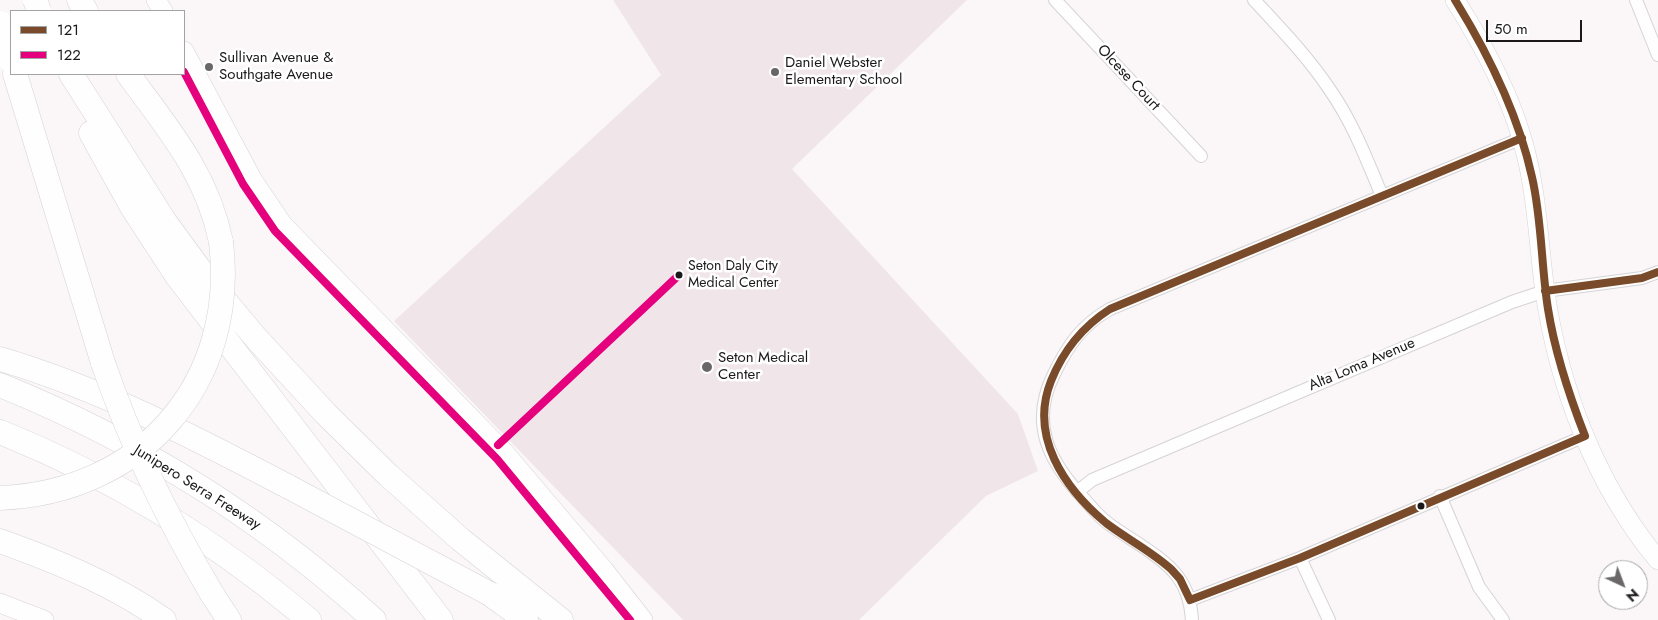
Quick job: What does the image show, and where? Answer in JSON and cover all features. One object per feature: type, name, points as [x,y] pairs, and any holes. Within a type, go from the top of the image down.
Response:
[{"type":"highway","points":[[0,23],[10,58]]},
{"type":"highway","points":[[15,75],[103,363],[126,424],[156,493],[212,594],[229,620]]},
{"type":"highway","points":[[63,75],[79,111],[118,183],[177,276],[441,620]]},
{"type":"highway","points":[[72,75],[156,210],[210,282],[256,338],[388,475],[460,539],[561,620]]},
{"type":"highway","points":[[0,498],[40,494],[93,478],[129,458],[166,426],[197,381],[212,346],[223,292],[221,242],[213,209],[194,166],[129,75]]},
{"type":"highway","points":[[0,359],[63,380],[137,410],[289,487],[490,594],[526,620]]},
{"type":"highway","name":"Junipero Serra Freeway","points":[[0,385],[99,429],[198,485],[290,549],[374,620]]},
{"type":"highway","points":[[0,432],[97,477],[164,515],[237,564],[309,620]]},
{"type":"highway","points":[[0,541],[97,579],[133,599],[164,620]]},
{"type":"street","points":[[25,10],[35,0]]},
{"type":"street","name":"Olcese Court","points":[[1055,0],[1201,156]]},
{"type":"street","points":[[1254,0],[1295,44],[1332,91],[1360,144],[1382,196]]},
{"type":"street","points":[[1455,0],[1473,28],[1492,65],[1522,138],[1538,218],[1545,291],[1559,362],[1585,436],[1615,497],[1658,560]]},
{"type":"street","points":[[1636,0],[1658,55]]},
{"type":"street","points":[[0,32],[10,23]]},
{"type":"street","points":[[185,53],[252,179],[283,225],[504,452],[565,523],[643,620]]},
{"type":"street","points":[[1192,620],[1190,600],[1178,576],[1106,522],[1077,492],[1058,468],[1048,450],[1042,415],[1051,379],[1084,326],[1110,309],[1522,138]]},
{"type":"street","name":"Alta Loma Avenue","points":[[1077,492],[1092,480],[1503,305],[1545,291],[1642,278],[1658,272]]},
{"type":"street","points":[[1190,600],[1300,558],[1440,496],[1585,436]]},
{"type":"street","points":[[1440,496],[1479,587],[1503,620]]},
{"type":"street","points":[[1300,558],[1329,620]]},
{"type":"street","points":[[0,603],[44,620]]},
{"type":"shaded area","name":"Seton Medical Center","points":[[613,0],[967,0],[792,169],[1018,414],[1038,471],[986,496],[859,620],[683,620],[394,321],[661,75]]},
{"type":"transit line","name":"121","points":[[1455,0],[1491,63],[1519,130],[1526,153],[1538,210],[1546,292],[1554,342],[1573,405],[1585,436]]},
{"type":"transit line","name":"122","points":[[185,74],[243,184],[275,231],[497,459],[630,620]]},
{"type":"transit line","name":"121","points":[[1190,600],[1180,579],[1171,569],[1106,523],[1091,509],[1064,477],[1055,460],[1048,441],[1044,421],[1045,401],[1056,370],[1074,340],[1110,309],[1522,138]]},
{"type":"transit line","name":"121","points":[[1545,291],[1642,278],[1658,272]]},
{"type":"transit line","name":"122","points":[[498,445],[679,275]]},
{"type":"transit line","name":"121","points":[[1190,600],[1300,558],[1585,436]]},
{"type":"place","name":"Sullivan Avenue & Southgate Avenue","points":[[209,67]]},
{"type":"place","name":"Daniel Webster Elementary School","points":[[775,72]]},
{"type":"place","name":"Seton Daly City Medical Center","points":[[679,275]]},
{"type":"place","name":"Seton Medical Center","points":[[707,367]]}]
